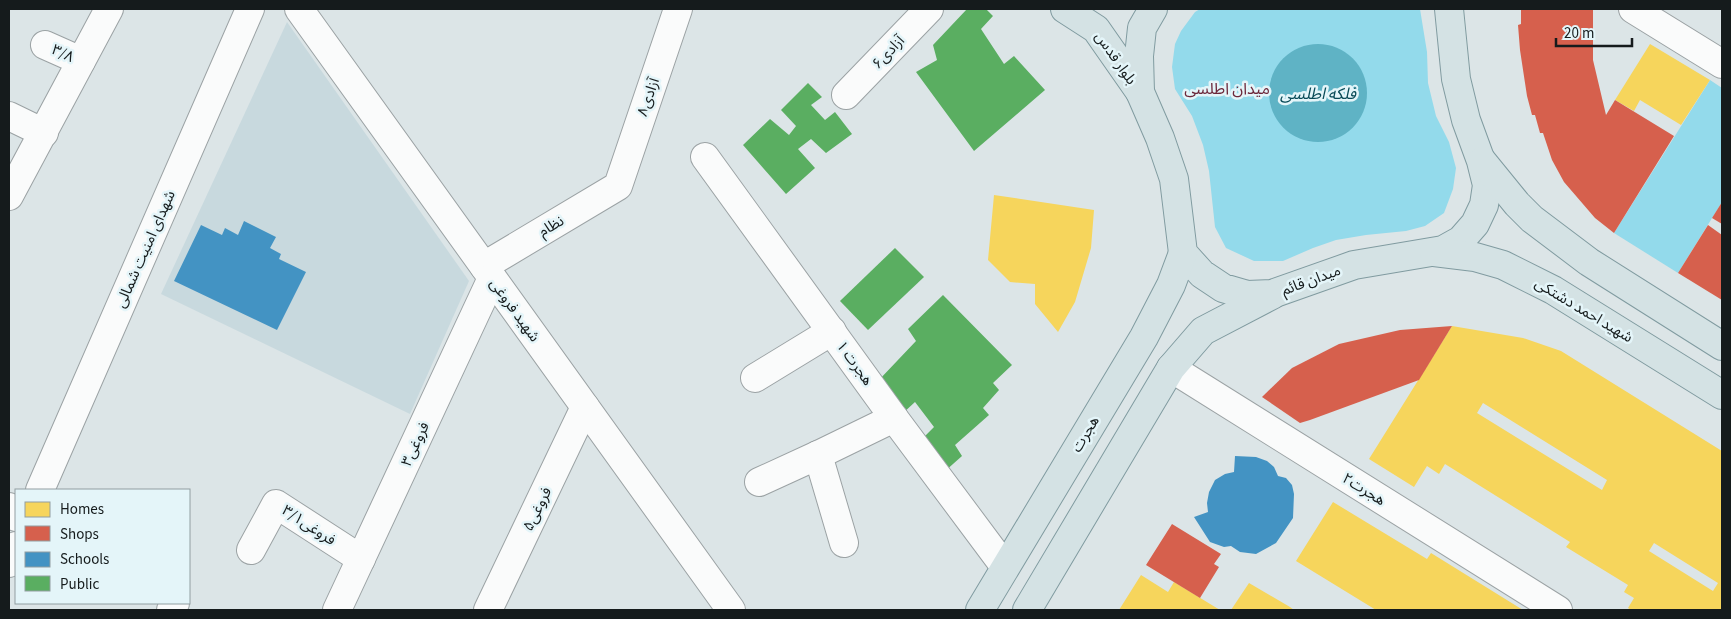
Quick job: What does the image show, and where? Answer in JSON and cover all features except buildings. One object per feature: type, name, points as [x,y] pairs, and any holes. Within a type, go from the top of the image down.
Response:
[{"type":"main road","name":"بلوار قدس","points":[[1065,9],[1096,29],[1140,92]]},
{"type":"main road","points":[[1153,9],[1142,28],[1139,56],[1140,92],[1160,138],[1174,179],[1183,254]]},
{"type":"main road","name":"میدان قائم","points":[[1183,254],[1202,274],[1223,288],[1247,295],[1272,294],[1354,265],[1443,250],[1461,240],[1475,224],[1484,206],[1487,185],[1481,161],[1466,120],[1456,79],[1449,9]]},
{"type":"main road","points":[[1481,161],[1532,219],[1589,262],[1722,346]]},
{"type":"main road","name":"شهید احمد دشتکی","points":[[1434,252],[1475,257],[1503,265],[1553,290],[1722,395]]},
{"type":"main road","name":"هجرت","points":[[980,610],[1144,337],[1171,285],[1183,254]]},
{"type":"main road","points":[[1027,610],[1171,368],[1203,331],[1272,294]]},
{"type":"street","points":[[9,196],[109,9]]},
{"type":"street","name":"شهدای امنیت شمالی","points":[[40,489],[250,9]]},
{"type":"street","name":"شهید فروغی","points":[[299,9],[727,608]]},
{"type":"street","name":"آزادی۸","points":[[618,186],[678,9]]},
{"type":"street","name":"آزادی۶","points":[[846,95],[929,9]]},
{"type":"street","points":[[1633,9],[1722,64]]},
{"type":"street","name":"۳/۸","points":[[45,45],[81,61]]},
{"type":"street","points":[[9,116],[44,133]]},
{"type":"street","name":"هجرت ۱","points":[[705,158],[894,418],[1006,567]]},
{"type":"street","name":"نظام","points":[[488,272],[618,186]]},
{"type":"street","name":"فروغی۳","points":[[337,610],[488,272]]},
{"type":"street","points":[[755,378],[832,331]]},
{"type":"street","name":"هجرت۲","points":[[1171,368],[1558,610]]},
{"type":"street","name":"فروغی۵","points":[[488,610],[585,407]]},
{"type":"street","points":[[759,482],[818,456],[894,418]]},
{"type":"street","points":[[818,456],[844,543]]},
{"type":"street","name":"فروغی۳/۱","points":[[251,550],[276,504],[361,559]]},
{"type":"street","points":[[9,563],[15,548]]},
{"type":"shaded area","points":[[1200,9],[1420,9],[1427,52],[1428,83],[1436,116],[1449,142],[1456,168],[1453,189],[1444,213],[1425,226],[1406,231],[1336,240],[1283,261],[1254,261],[1226,248],[1215,227],[1209,171],[1203,145],[1192,116],[1175,89],[1172,67],[1175,44],[1181,31],[1195,12]]},
{"type":"shaded area","points":[[287,22],[469,281],[410,414],[161,294]]},
{"type":"shaded area","points":[[1710,80],[1722,88],[1722,202],[1678,273],[1614,233]]},
{"type":"water","name":"فلکه اطلسی","points":[[1318,44],[1337,48],[1353,58],[1363,74],[1367,93],[1363,112],[1353,128],[1337,138],[1318,142],[1299,138],[1283,128],[1273,112],[1269,93],[1273,74],[1283,58],[1299,48]]},
{"type":"district","name":"میدان اطلسی","points":[[1227,88]]}]
